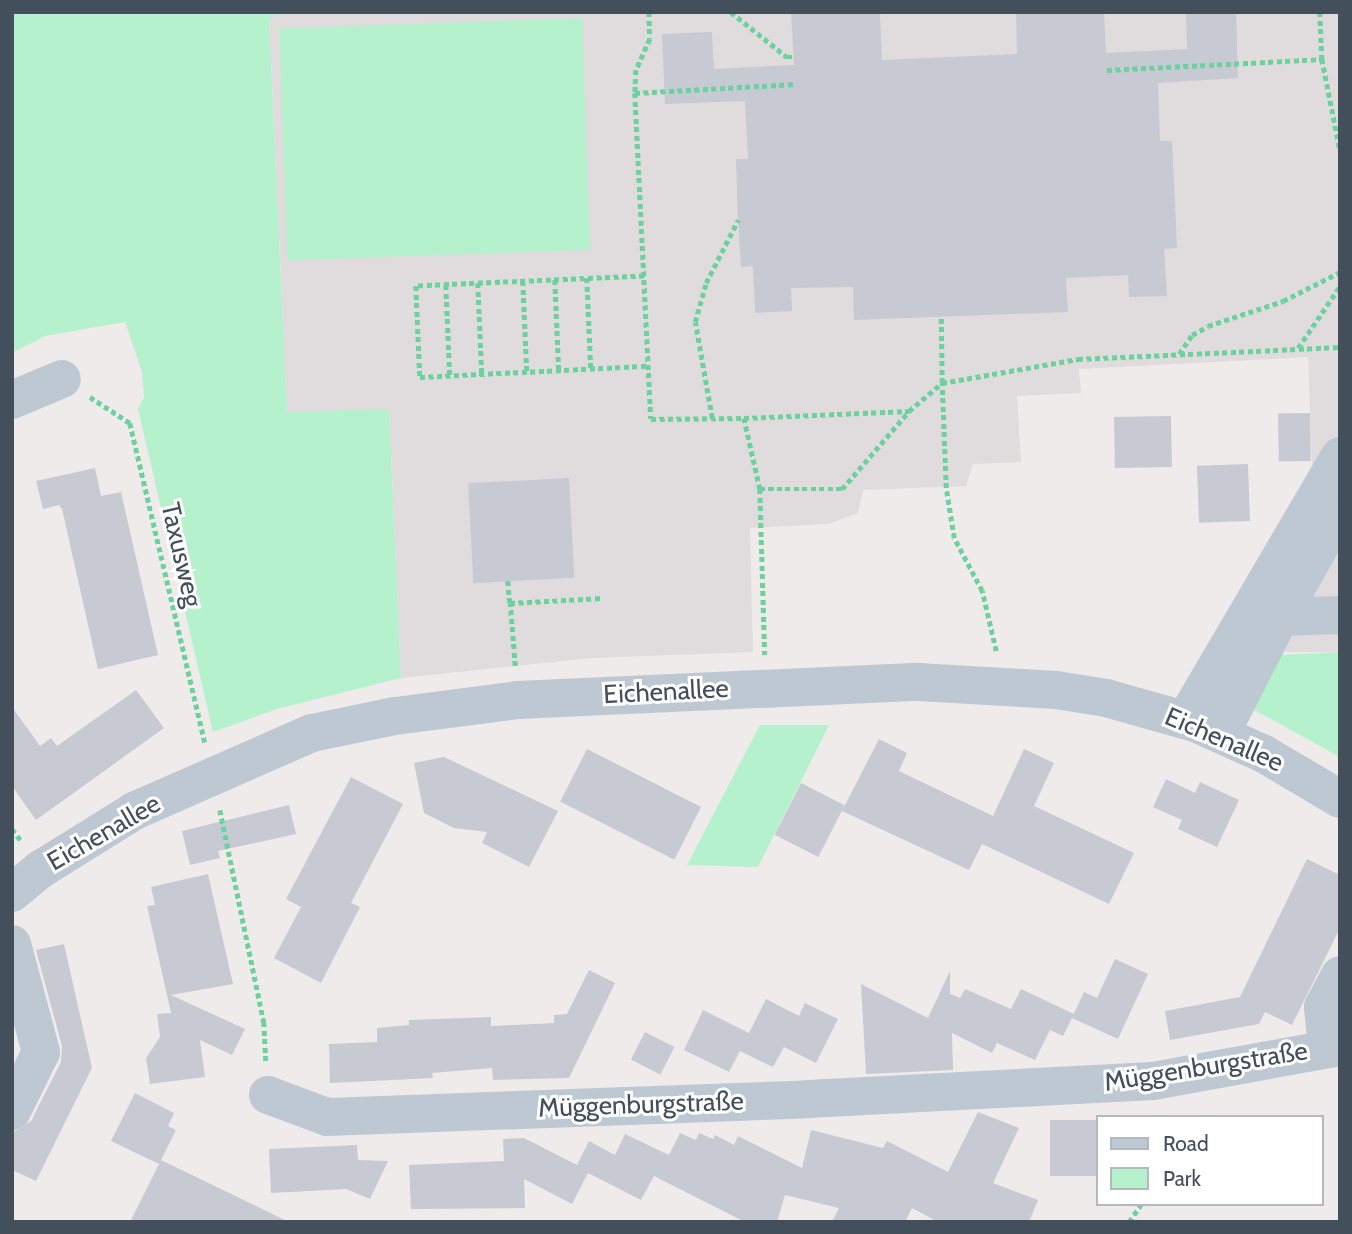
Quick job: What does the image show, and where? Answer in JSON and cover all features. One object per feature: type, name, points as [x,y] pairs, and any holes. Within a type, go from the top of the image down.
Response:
[{"type":"street","points":[[12,400],[62,379]]},
{"type":"street","points":[[1185,720],[1340,456]]},
{"type":"street","points":[[1221,733],[1280,617],[1336,525]]},
{"type":"street","points":[[1280,617],[1340,615]]},
{"type":"street","name":"Eichenallee","points":[[12,893],[41,869],[134,811],[213,774],[312,733],[395,716],[518,699],[765,687],[999,684],[1106,698],[1185,720],[1221,733],[1340,799]]},
{"type":"street","points":[[12,944],[41,1052],[12,1111]]},
{"type":"street","points":[[1333,1048],[1324,1007],[1340,975]]},
{"type":"street","name":"Müggenburgstraße","points":[[268,1095],[327,1116],[822,1098],[1153,1081],[1333,1048]]},
{"type":"path","points":[[649,12],[650,39],[636,70],[635,93],[651,419],[909,411]]},
{"type":"path","points":[[730,12],[787,57],[794,57]]},
{"type":"path","points":[[1321,12],[1322,60],[1340,150]]},
{"type":"path","points":[[1107,70],[1322,60]]},
{"type":"path","points":[[635,93],[795,84]]},
{"type":"path","points":[[712,418],[698,354],[698,303],[738,220]]},
{"type":"path","points":[[1178,355],[1192,335],[1208,326],[1283,301],[1340,272]]},
{"type":"path","points":[[644,276],[416,286],[416,299],[420,377],[648,366]]},
{"type":"path","points":[[587,278],[591,369]]},
{"type":"path","points":[[555,280],[559,370]]},
{"type":"path","points":[[523,281],[527,372]]},
{"type":"path","points":[[478,283],[482,374]]},
{"type":"path","points":[[446,285],[450,375]]},
{"type":"path","points":[[1297,349],[1340,286]]},
{"type":"path","points":[[941,317],[946,491],[954,538],[982,591],[995,639],[999,684]]},
{"type":"path","points":[[760,489],[842,489],[909,411],[942,383],[1079,359],[1340,347]]},
{"type":"path","name":"Taxusweg","points":[[62,379],[130,423],[213,774]]},
{"type":"path","points":[[744,418],[760,489],[765,687]]},
{"type":"path","points":[[508,581],[518,699]]},
{"type":"path","points":[[510,603],[603,598]]},
{"type":"path","points":[[213,774],[264,1022],[268,1095]]},
{"type":"path","points":[[1129,1222],[1140,1206]]},
{"type":"shaded area","points":[[279,12],[1340,12],[1340,652],[1218,652],[1313,488],[1308,357],[1079,369],[1081,393],[1017,396],[1021,462],[973,464],[966,486],[863,490],[858,513],[828,524],[750,528],[753,652],[591,658],[401,678],[389,410],[287,413],[269,20]]},
{"type":"green space","points":[[12,12],[279,12],[269,20],[287,412],[389,409],[401,678],[277,709],[213,732],[138,409],[144,397],[142,372],[125,322],[45,336],[12,353]]},
{"type":"green space","points":[[582,18],[590,250],[287,260],[279,29]]},
{"type":"green space","points":[[1340,652],[1340,757],[1249,707],[1277,655]]},
{"type":"green space","points":[[760,725],[829,725],[758,867],[687,865]]},
{"type":"building","points":[[791,12],[880,12],[882,60],[1017,54],[1016,12],[1104,12],[1106,53],[1187,49],[1186,12],[1236,12],[1238,78],[1158,83],[1160,141],[1172,141],[1177,248],[1164,249],[1167,296],[1129,297],[1128,275],[1066,278],[1068,312],[854,320],[853,287],[791,288],[792,311],[755,313],[753,266],[741,267],[738,220],[736,159],[748,159],[745,101],[665,104],[662,34],[712,32],[714,69],[794,65]]},
{"type":"building","points":[[1310,413],[1311,461],[1279,462],[1278,414]]},
{"type":"building","points":[[1171,416],[1172,467],[1115,468],[1114,417]]},
{"type":"building","points":[[1248,464],[1250,521],[1199,523],[1197,466]]},
{"type":"building","points":[[95,468],[101,496],[121,492],[158,655],[98,669],[62,509],[59,505],[43,509],[36,481]]},
{"type":"building","points":[[569,478],[574,578],[473,583],[468,483]]},
{"type":"building","points":[[136,690],[164,728],[36,820],[12,786],[12,707],[40,746],[51,738],[57,746]]},
{"type":"building","points":[[879,739],[907,753],[899,771],[993,816],[1024,749],[1054,763],[1034,806],[1134,853],[1109,904],[982,844],[969,870],[842,811]]},
{"type":"building","points":[[587,749],[701,807],[674,860],[560,802]]},
{"type":"building","points":[[444,757],[558,811],[529,867],[482,843],[487,832],[454,828],[424,813],[414,763]]},
{"type":"building","points":[[351,777],[403,804],[351,903],[360,907],[321,983],[274,958],[301,907],[286,899]]},
{"type":"building","points":[[1166,779],[1195,793],[1200,782],[1239,800],[1217,847],[1178,829],[1182,820],[1153,807]]},
{"type":"building","points":[[801,783],[845,805],[818,857],[775,835]]},
{"type":"building","points":[[289,805],[296,834],[218,851],[220,858],[190,865],[182,831]]},
{"type":"building","points":[[1307,859],[1340,875],[1340,928],[1292,1025],[1265,1012],[1259,1024],[1170,1040],[1165,1011],[1240,997]]},
{"type":"building","points":[[208,874],[233,984],[171,995],[245,1029],[232,1055],[200,1040],[205,1077],[150,1084],[146,1058],[160,1037],[157,1014],[171,1013],[147,906],[155,905],[151,887]]},
{"type":"building","points":[[64,944],[92,1068],[36,1181],[12,1170],[12,1133],[31,1121],[61,1062],[62,1046],[36,950]]},
{"type":"building","points":[[1115,959],[1148,974],[1118,1039],[1072,1018],[1084,992],[1097,998]]},
{"type":"building","points":[[589,970],[615,983],[569,1078],[493,1080],[492,1068],[432,1073],[433,1078],[330,1083],[329,1044],[377,1042],[377,1028],[409,1025],[409,1020],[491,1017],[491,1026],[554,1023],[554,1015],[567,1014]]},
{"type":"building","points":[[950,971],[950,994],[960,998],[965,989],[1011,1009],[1021,989],[1074,1014],[1063,1036],[1050,1030],[1035,1060],[997,1043],[992,1053],[952,1033],[953,1070],[866,1074],[861,984],[928,1018]]},
{"type":"building","points":[[766,999],[799,1016],[805,1003],[838,1019],[816,1063],[784,1047],[773,1067],[740,1051],[729,1072],[684,1050],[703,1010],[749,1033]]},
{"type":"building","points":[[645,1032],[674,1047],[660,1075],[631,1060]]},
{"type":"building","points":[[135,1093],[174,1113],[168,1126],[176,1130],[159,1164],[111,1141]]},
{"type":"building","points":[[978,1112],[1019,1128],[993,1183],[1038,1200],[1029,1222],[938,1222],[912,1208],[905,1222],[832,1222],[839,1208],[785,1195],[777,1222],[745,1222],[654,1176],[641,1200],[588,1173],[572,1204],[524,1179],[525,1208],[411,1209],[409,1165],[504,1161],[503,1139],[524,1138],[577,1165],[589,1141],[615,1155],[625,1134],[669,1155],[680,1133],[696,1140],[699,1133],[713,1139],[715,1135],[734,1145],[738,1136],[802,1168],[811,1130],[883,1148],[887,1141],[948,1172]]},
{"type":"building","points":[[1050,1120],[1096,1120],[1096,1176],[1050,1176]]},
{"type":"building","points":[[357,1145],[358,1160],[388,1161],[370,1199],[346,1189],[271,1193],[269,1149]]},
{"type":"building","points":[[161,1160],[289,1222],[130,1222]]}]
